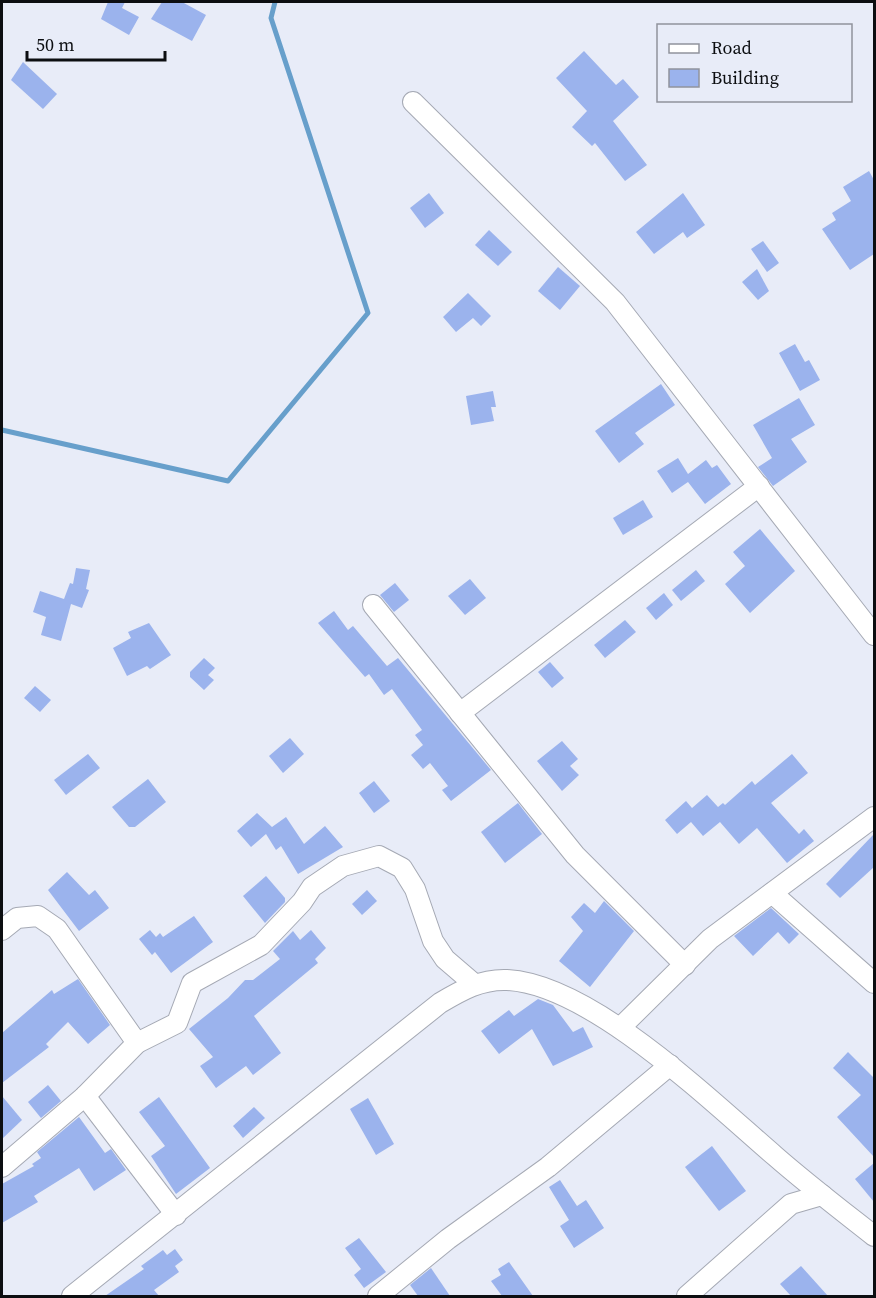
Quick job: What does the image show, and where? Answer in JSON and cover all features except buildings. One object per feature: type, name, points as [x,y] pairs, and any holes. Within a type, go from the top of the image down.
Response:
[{"type":"street","points":[[412,102],[615,302],[874,636]]},
{"type":"street","points":[[460,713],[759,486]]},
{"type":"street","points":[[373,605],[575,855],[685,965]]},
{"type":"street","points":[[620,1028],[710,939],[874,817]]},
{"type":"street","points":[[2,1167],[85,1096],[137,1043],[177,1023],[192,983],[261,945],[312,887],[343,866],[379,856],[402,868],[415,889],[433,941],[445,959],[473,983]]},
{"type":"street","points":[[772,893],[874,983]]},
{"type":"street","points":[[2,930],[17,918],[38,916],[57,929],[137,1043]]},
{"type":"street","points":[[72,1296],[440,1003],[473,983],[507,980],[532,984],[589,1008],[620,1028],[670,1065],[800,1177],[874,1236]]},
{"type":"street","points":[[378,1296],[448,1239],[548,1167],[670,1065]]},
{"type":"street","points":[[85,1096],[176,1215]]},
{"type":"street","points":[[790,1204],[800,1177]]},
{"type":"street","points":[[687,1296],[790,1204],[822,1195]]},
{"type":"waterway","points":[[2,430],[228,481],[368,313],[271,18],[275,2]]}]
